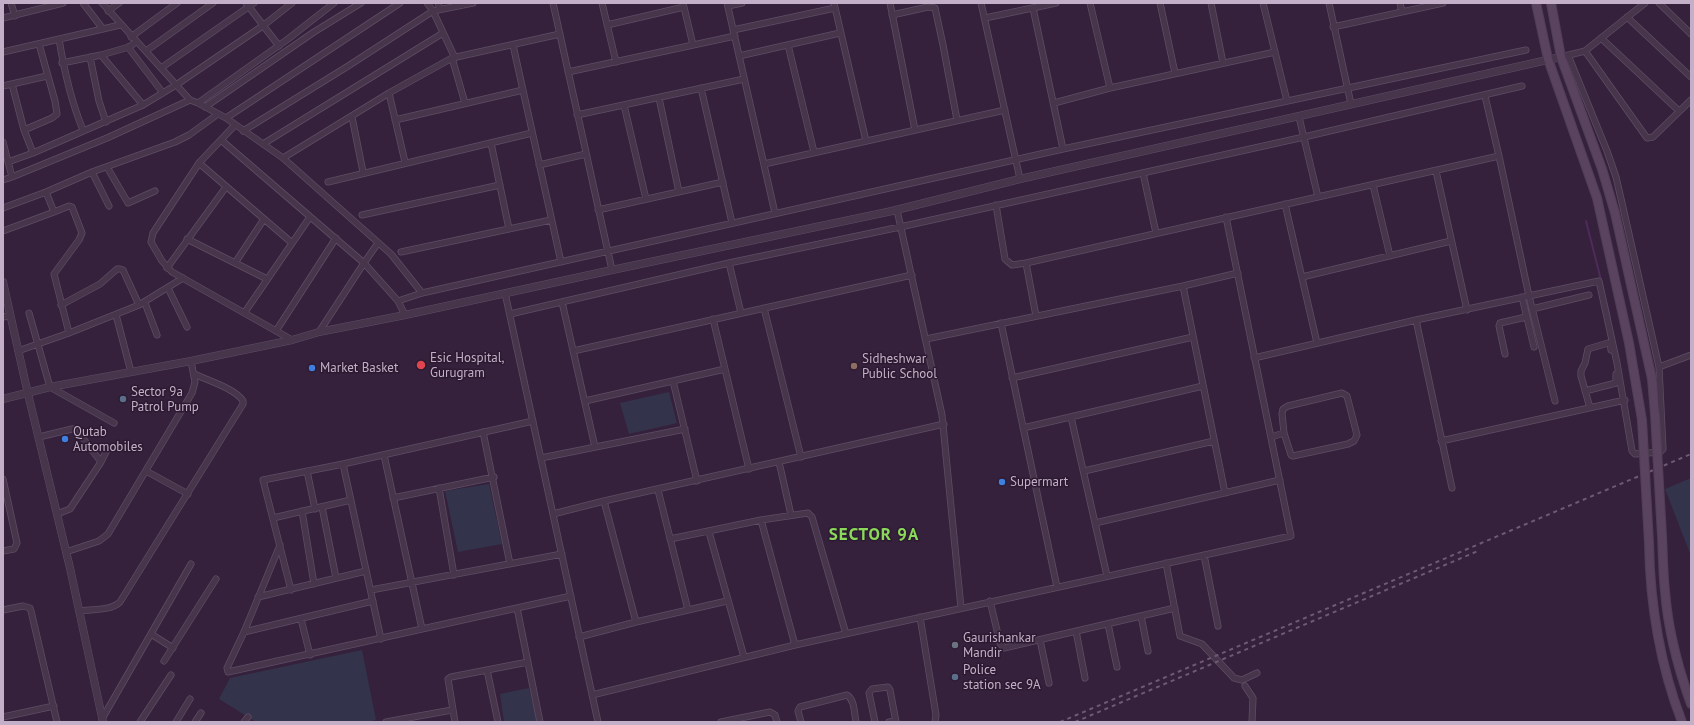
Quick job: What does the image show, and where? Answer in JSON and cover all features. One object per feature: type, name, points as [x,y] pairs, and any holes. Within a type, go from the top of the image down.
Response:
[{"type":"main road","points":[[1536,3],[1548,59],[1597,198],[1630,343],[1642,420],[1652,601],[1659,643],[1675,704],[1682,722]]},
{"type":"main road","points":[[1551,3],[1565,56],[1608,186],[1652,379],[1665,592],[1668,616],[1681,675],[1691,704]]},
{"type":"street","points":[[11,3],[14,16]]},
{"type":"street","points":[[3,18],[50,5],[63,3]]},
{"type":"street","points":[[83,3],[103,29]]},
{"type":"street","points":[[102,3],[120,25],[146,51],[190,100],[226,118],[283,158],[391,254],[422,293]]},
{"type":"street","points":[[108,11],[119,3]]},
{"type":"street","points":[[131,37],[177,3]]},
{"type":"street","points":[[146,51],[212,3]]},
{"type":"street","points":[[161,68],[247,5],[254,3]]},
{"type":"street","points":[[8,162],[33,153],[83,130],[106,122],[142,105],[176,85],[264,25],[292,3]]},
{"type":"street","points":[[198,103],[278,46],[334,3]]},
{"type":"street","points":[[205,107],[314,32],[361,3]]},
{"type":"street","points":[[226,118],[400,3]]},
{"type":"street","points":[[428,3],[444,33],[453,58],[465,103]]},
{"type":"street","points":[[243,130],[345,68],[439,6],[473,3]]},
{"type":"street","points":[[553,3],[612,270]]},
{"type":"street","points":[[602,3],[616,62]]},
{"type":"street","points":[[742,3],[727,5],[775,213]]},
{"type":"street","points":[[890,3],[915,130]]},
{"type":"street","points":[[981,3],[1020,179]]},
{"type":"street","points":[[985,18],[1056,3]]},
{"type":"street","points":[[1090,3],[1110,88]]},
{"type":"street","points":[[1160,3],[1175,73]]},
{"type":"street","points":[[1211,3],[1223,63]]},
{"type":"street","points":[[1264,3],[1287,101]]},
{"type":"street","points":[[1329,3],[1351,104]]},
{"type":"street","points":[[1400,3],[1402,12]]},
{"type":"street","points":[[1333,27],[1443,3]]},
{"type":"street","points":[[3,400],[50,387],[191,361],[292,340],[319,332],[897,210],[1020,179],[1565,56],[1585,51],[1645,3]]},
{"type":"street","points":[[1659,3],[1691,34]]},
{"type":"street","points":[[247,5],[264,25],[278,46]]},
{"type":"street","points":[[607,25],[683,5],[693,45]]},
{"type":"street","points":[[733,30],[834,5],[866,141]]},
{"type":"street","points":[[892,15],[928,7],[935,8],[957,120]]},
{"type":"street","points":[[1033,8],[1063,149]]},
{"type":"street","points":[[1627,17],[1691,77]]},
{"type":"street","points":[[309,23],[314,32]]},
{"type":"street","points":[[3,52],[120,25]]},
{"type":"street","points":[[263,144],[444,33]]},
{"type":"street","points":[[739,56],[840,33]]},
{"type":"street","points":[[283,158],[389,93],[453,58],[560,34]]},
{"type":"street","points":[[568,72],[734,36]]},
{"type":"street","points":[[1601,38],[1679,111]]},
{"type":"street","points":[[58,39],[62,63],[75,111],[83,130]]},
{"type":"street","points":[[62,63],[101,55],[128,47],[136,42]]},
{"type":"street","points":[[24,130],[52,118],[57,114],[55,101],[39,44]]},
{"type":"street","points":[[513,45],[561,262]]},
{"type":"street","points":[[788,45],[814,152]]},
{"type":"street","points":[[128,47],[163,93]]},
{"type":"street","points":[[398,301],[422,293],[775,213],[1347,87],[1526,50]]},
{"type":"street","points":[[1585,51],[1645,136],[1648,138],[1653,137],[1691,100]]},
{"type":"street","points":[[1054,103],[1110,88],[1275,52]]},
{"type":"street","points":[[101,55],[142,105]]},
{"type":"street","points":[[1254,358],[1416,320],[1599,281],[1625,400],[1633,453],[1660,452],[1663,449],[1659,367],[1616,177],[1593,115],[1565,56]]},
{"type":"street","points":[[90,57],[99,101],[106,122]]},
{"type":"street","points":[[3,86],[47,76]]},
{"type":"street","points":[[577,116],[744,79]]},
{"type":"street","points":[[12,84],[24,130],[33,153]]},
{"type":"street","points":[[510,314],[729,263],[900,227],[1304,137],[1485,96],[1522,86]]},
{"type":"street","points":[[701,88],[732,223]]},
{"type":"street","points":[[395,120],[523,90]]},
{"type":"street","points":[[389,93],[405,162]]},
{"type":"street","points":[[1485,96],[1500,156],[1528,296],[1555,401]]},
{"type":"street","points":[[659,98],[679,192]]},
{"type":"street","points":[[3,180],[106,138],[190,100]]},
{"type":"street","points":[[624,105],[646,199]]},
{"type":"street","points":[[764,164],[1004,110]]},
{"type":"street","points":[[3,208],[46,192],[92,172],[175,142],[189,135],[218,114]]},
{"type":"street","points":[[352,117],[363,172]]},
{"type":"street","points":[[1299,117],[1318,197]]},
{"type":"street","points":[[236,125],[199,163],[151,238],[152,246],[167,268],[292,340]]},
{"type":"street","points":[[328,182],[363,172],[532,133]]},
{"type":"street","points":[[221,140],[364,263],[398,301],[405,315]]},
{"type":"street","points":[[3,142],[12,177]]},
{"type":"street","points":[[491,143],[509,229]]},
{"type":"street","points":[[539,165],[586,154]]},
{"type":"street","points":[[996,205],[1005,259],[1012,265],[1500,156]]},
{"type":"street","points":[[199,163],[292,243]]},
{"type":"street","points":[[107,167],[128,203],[155,191]]},
{"type":"street","points":[[1436,171],[1467,310]]},
{"type":"street","points":[[92,172],[110,206]]},
{"type":"street","points":[[1143,173],[1156,233]]},
{"type":"street","points":[[598,210],[723,182]]},
{"type":"street","points":[[362,215],[500,185]]},
{"type":"street","points":[[1373,185],[1390,256]]},
{"type":"street","points":[[167,268],[226,187]]},
{"type":"street","points":[[46,192],[54,212]]},
{"type":"street","points":[[1285,204],[1317,343]]},
{"type":"street","points":[[3,231],[71,206],[82,233],[80,240],[54,274],[69,334]]},
{"type":"street","points":[[897,210],[944,424],[961,608]]},
{"type":"street","points":[[245,312],[310,217]]},
{"type":"street","points":[[592,694],[794,645],[1291,536],[1226,217]]},
{"type":"street","points":[[235,263],[264,219]]},
{"type":"street","points":[[401,252],[551,220]]},
{"type":"street","points":[[276,331],[336,238]]},
{"type":"street","points":[[187,239],[267,280]]},
{"type":"street","points":[[1302,277],[1451,241]]},
{"type":"street","points":[[319,332],[378,243]]},
{"type":"street","points":[[729,263],[741,313]]},
{"type":"street","points":[[1026,263],[1036,316]]},
{"type":"street","points":[[61,305],[100,284],[117,269],[120,269],[123,270],[157,335]]},
{"type":"street","points":[[926,339],[1183,286],[1238,272]]},
{"type":"street","points":[[573,350],[912,275]]},
{"type":"street","points":[[18,351],[69,334],[142,304],[183,278]]},
{"type":"street","points":[[3,282],[6,317],[18,351],[39,437],[103,721]]},
{"type":"street","points":[[1183,286],[1225,493]]},
{"type":"street","points":[[168,288],[187,327]]},
{"type":"street","points":[[505,293],[598,722]]},
{"type":"street","points":[[1532,309],[1589,295]]},
{"type":"street","points":[[1522,298],[1534,347]]},
{"type":"street","points":[[562,302],[595,447]]},
{"type":"street","points":[[764,308],[801,457]]},
{"type":"street","points":[[29,313],[50,387],[114,423]]},
{"type":"street","points":[[116,315],[131,372]]},
{"type":"street","points":[[1505,354],[1499,326],[1500,323],[1526,317]]},
{"type":"street","points":[[713,319],[749,469]]},
{"type":"street","points":[[1416,320],[1452,488]]},
{"type":"street","points":[[1001,323],[1056,587]]},
{"type":"street","points":[[1012,378],[1193,337]]},
{"type":"street","points":[[1585,391],[1617,381],[1609,343],[1590,347],[1586,351],[1581,373],[1585,391],[1590,408]]},
{"type":"street","points":[[1659,367],[1691,355]]},
{"type":"street","points":[[66,552],[104,538],[192,393],[195,382],[191,361]]},
{"type":"street","points":[[585,401],[725,369]]},
{"type":"street","points":[[79,611],[111,607],[120,602],[240,409],[243,401],[241,397],[194,374]]},
{"type":"street","points":[[673,381],[697,481]]},
{"type":"street","points":[[1023,428],[1203,386]]},
{"type":"street","points":[[1342,393],[1348,396],[1357,435],[1354,441],[1348,444],[1294,456],[1291,455],[1284,433],[1282,414],[1283,409],[1288,406],[1342,393]]},
{"type":"street","points":[[1441,441],[1625,400]]},
{"type":"street","points":[[1072,417],[1107,576]]},
{"type":"street","points":[[291,590],[262,480],[344,464],[533,421]]},
{"type":"street","points":[[553,514],[604,501],[944,424]]},
{"type":"street","points":[[39,437],[72,428],[76,429],[100,462]]},
{"type":"street","points":[[541,458],[685,429]]},
{"type":"street","points":[[483,432],[494,477],[510,564]]},
{"type":"street","points":[[1270,437],[1284,433]]},
{"type":"street","points":[[1084,471],[1214,442]]},
{"type":"street","points":[[57,514],[70,509],[106,452]]},
{"type":"street","points":[[384,455],[422,630]]},
{"type":"street","points":[[779,462],[791,515]]},
{"type":"street","points":[[344,464],[381,639]]},
{"type":"street","points":[[146,471],[188,494]]},
{"type":"street","points":[[307,471],[315,508]]},
{"type":"street","points":[[393,498],[494,477]]},
{"type":"street","points":[[3,479],[18,543],[14,549],[3,551]]},
{"type":"street","points":[[1095,523],[1280,480]]},
{"type":"street","points":[[439,488],[454,574]]},
{"type":"street","points":[[658,490],[688,610]]},
{"type":"street","points":[[272,518],[351,500]]},
{"type":"street","points":[[604,501],[636,622]]},
{"type":"street","points":[[322,507],[336,578]]},
{"type":"street","points":[[302,511],[314,584]]},
{"type":"street","points":[[670,539],[761,520],[808,513],[812,517],[846,634]]},
{"type":"street","points":[[761,520],[794,645]]},
{"type":"street","points":[[709,532],[727,601],[744,657]]},
{"type":"street","points":[[280,545],[244,632],[227,668],[228,672],[570,596]]},
{"type":"street","points":[[371,590],[562,554]]},
{"type":"street","points":[[1204,554],[1218,626]]},
{"type":"street","points":[[1166,563],[1181,637],[1202,644],[1234,678],[1242,680],[1257,673]]},
{"type":"street","points":[[103,721],[191,564]]},
{"type":"street","points":[[258,598],[366,571]]},
{"type":"street","points":[[164,661],[216,579]]},
{"type":"street","points":[[244,632],[373,601]]},
{"type":"street","points":[[579,637],[727,601]]},
{"type":"street","points":[[990,601],[1002,646],[1007,648],[1175,608]]},
{"type":"street","points":[[3,610],[23,606],[30,608],[58,722]]},
{"type":"street","points":[[517,608],[540,722]]},
{"type":"street","points":[[1140,616],[1148,651]]},
{"type":"street","points":[[920,617],[936,715],[935,722]]},
{"type":"street","points":[[301,618],[310,654]]},
{"type":"street","points":[[1108,624],[1117,667]]},
{"type":"street","points":[[1076,631],[1085,678]]},
{"type":"street","points":[[151,634],[173,648]]},
{"type":"street","points":[[1040,640],[1049,683]]},
{"type":"street","points":[[455,722],[448,680],[451,678],[528,662]]},
{"type":"street","points":[[487,670],[498,722]]},
{"type":"street","points":[[140,722],[171,675]]},
{"type":"street","points":[[875,722],[869,693],[872,689],[884,687],[890,690],[894,722]]},
{"type":"street","points":[[1248,689],[1253,698],[1252,722]]},
{"type":"street","points":[[801,722],[798,711],[800,707],[847,695],[851,697],[856,722]]},
{"type":"street","points":[[176,722],[190,699]]},
{"type":"street","points":[[3,717],[54,706]]},
{"type":"street","points":[[386,722],[406,720],[452,710]]},
{"type":"street","points":[[721,722],[770,712],[775,715],[777,722]]},
{"type":"street","points":[[195,722],[201,713]]},
{"type":"shaded area","points":[[669,392],[677,423],[629,434],[620,403]]},
{"type":"shaded area","points":[[1691,478],[1691,556],[1665,489]]},
{"type":"shaded area","points":[[489,484],[502,544],[458,552],[445,491]]},
{"type":"shaded area","points":[[362,650],[376,720],[367,722],[256,722],[219,699],[230,678]]},
{"type":"shaded area","points":[[529,688],[537,722],[504,722],[500,694]]},
{"type":"waterway","points":[[1586,221],[1601,280]]},
{"type":"waterway","points":[[1607,304],[1610,318]]},
{"type":"railway","points":[[1060,722],[1691,454]]},
{"type":"railway","points":[[1075,722],[1478,551]]},
{"type":"place","name":"Esic Hospital, Gurugram","points":[[421,365]]},
{"type":"place","name":"Sidheshwar Public School","points":[[854,366]]},
{"type":"place","name":"Market Basket","points":[[312,368]]},
{"type":"place","name":"Sector 9a Patrol Pump","points":[[123,399]]},
{"type":"place","name":"Qutab Automobiles","points":[[65,439]]},
{"type":"place","name":"Supermart","points":[[1002,482]]},
{"type":"place","name":"Gaurishankar Mandir","points":[[955,645]]},
{"type":"place","name":"Police station sec 9A","points":[[955,677]]},
{"type":"district","name":"SECTOR 9A","points":[[874,535]]}]
